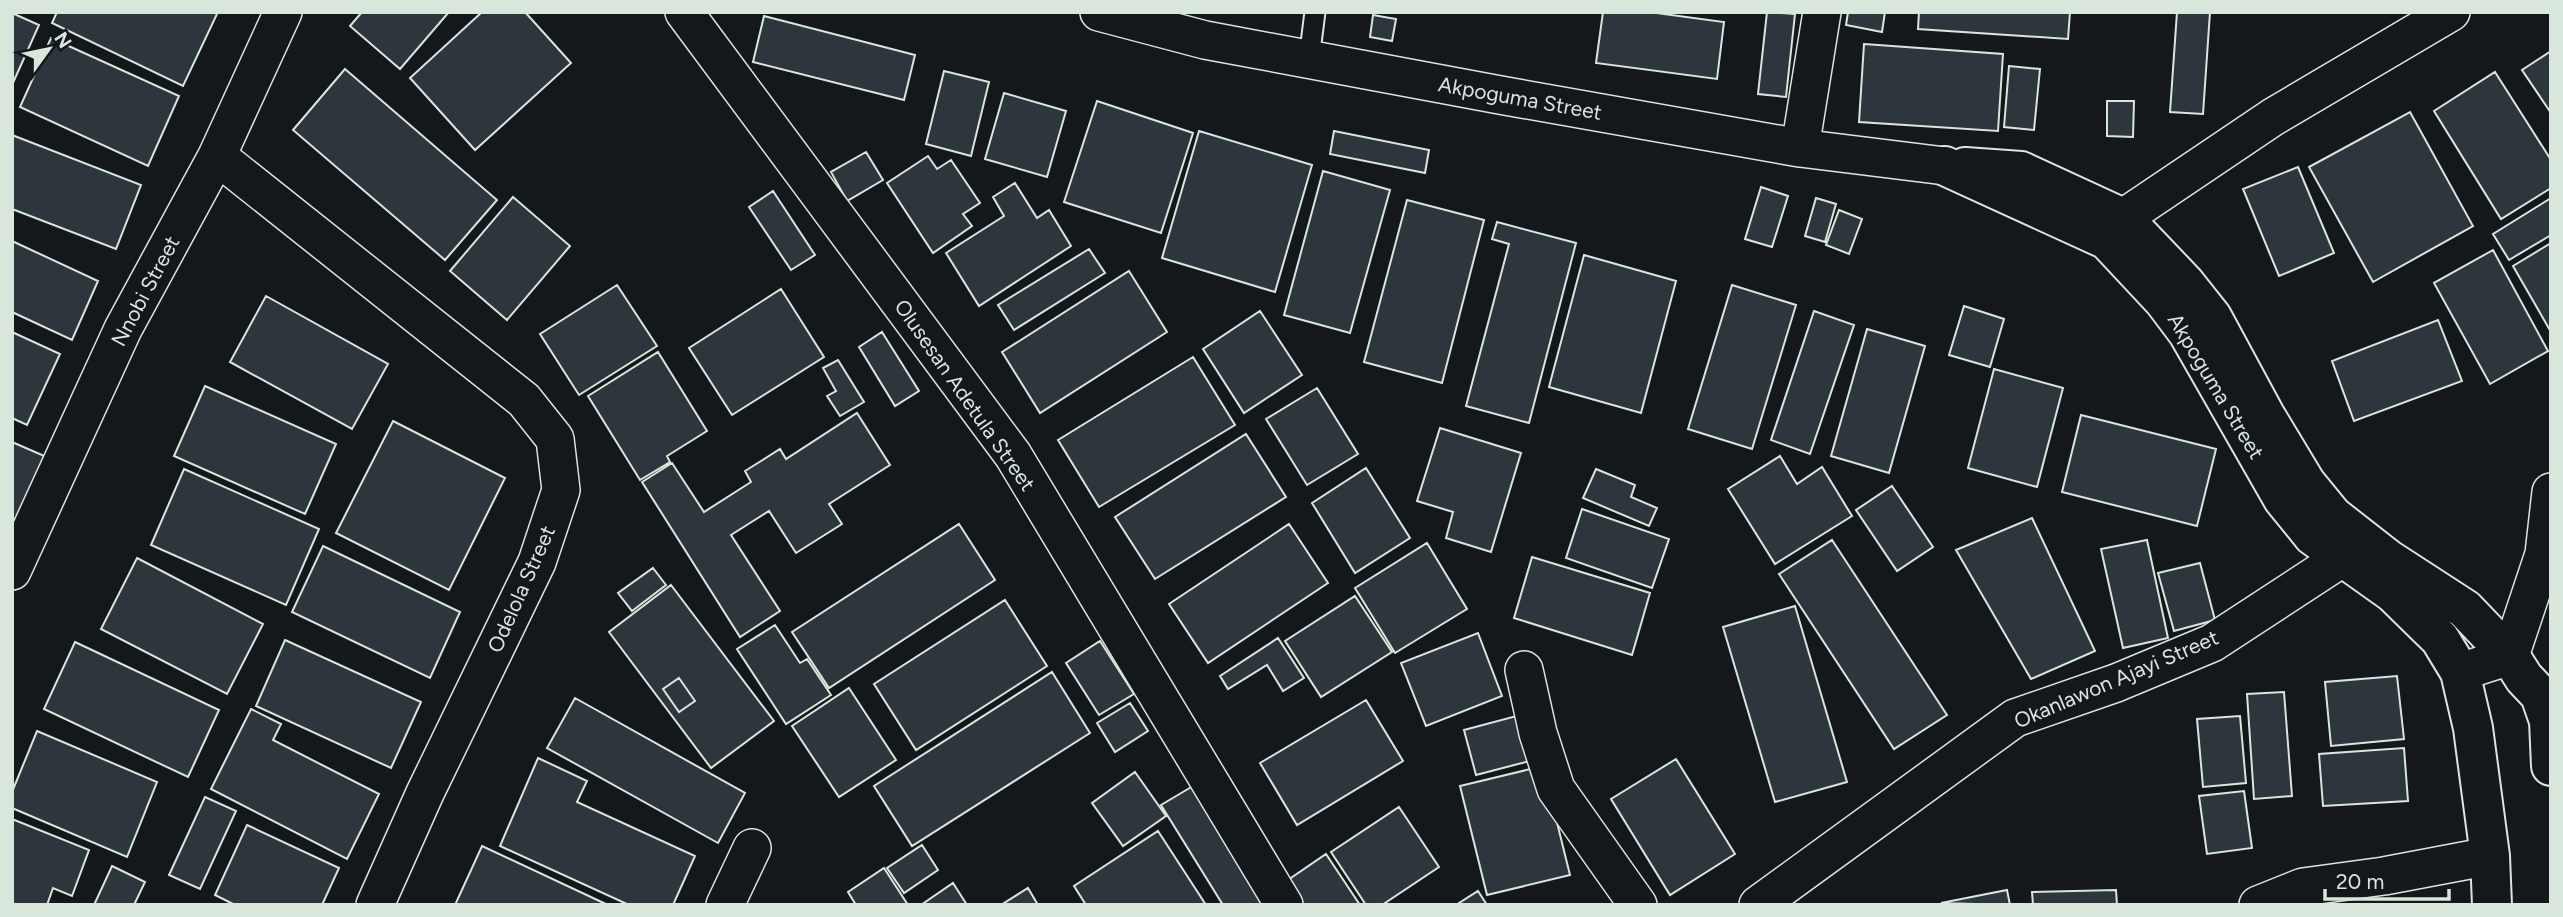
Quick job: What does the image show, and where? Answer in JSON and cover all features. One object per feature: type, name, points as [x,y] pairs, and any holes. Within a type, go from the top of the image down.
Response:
[{"type":"street","name":"Nnobi Street","points":[[12,571],[123,329],[217,156],[283,12]]},
{"type":"street","name":"Olusesan Adetula Street","points":[[684,12],[1013,455],[1284,905]]},
{"type":"street","name":"Akpoguma Street","points":[[1099,12],[1205,40],[1309,59],[1800,148],[1945,166],[2115,229],[2185,283],[2212,317],[2265,415],[2306,483],[2390,576]]},
{"type":"street","points":[[1800,148],[1822,12]]},
{"type":"street","points":[[2115,229],[2273,117],[2451,12]]},
{"type":"street","name":"Odelola Street","points":[[217,156],[524,400],[555,439],[561,490],[537,562],[425,793],[375,905]]},
{"type":"street","name":"Akpoguma Street","points":[[2115,229],[2188,333],[2283,499],[2314,536],[2342,558],[2390,576]]},
{"type":"street","points":[[2510,656],[2544,554],[2551,492]]},
{"type":"street","name":"Okanlawon Ajayi Street","points":[[1758,905],[2015,718],[2116,683],[2212,643],[2342,558]]},
{"type":"street","points":[[2390,576],[2465,609],[2510,656],[2524,678],[2540,695],[2549,721],[2551,766]]},
{"type":"street","points":[[2390,576],[2440,639],[2460,673],[2473,728],[2490,856],[2492,905]]},
{"type":"street","points":[[2460,673],[2510,656]]},
{"type":"street","points":[[1524,670],[1538,733],[1556,789],[1638,905]]},
{"type":"street","points":[[726,905],[752,848]]},
{"type":"street","points":[[2258,905],[2303,887],[2384,876],[2490,856]]},
{"type":"lane","points":[[1309,59],[1315,12]]},
{"type":"building","points":[[57,12],[217,14],[183,86],[52,23]]},
{"type":"building","points":[[362,12],[449,12],[400,69],[350,26]]},
{"type":"building","points":[[482,12],[525,12],[571,63],[475,150],[410,78]]},
{"type":"building","points":[[1603,12],[1649,12],[1724,22],[1717,79],[1596,63]]},
{"type":"building","points":[[1767,12],[1795,14],[1786,97],[1758,94]]},
{"type":"building","points":[[1848,12],[1885,12],[1882,32],[1846,25]]},
{"type":"building","points":[[1919,12],[2070,12],[2068,39],[1918,29]]},
{"type":"building","points":[[2177,12],[2210,12],[2203,114],[2170,112]]},
{"type":"building","points":[[12,13],[39,25],[12,85]]},
{"type":"building","points":[[1373,15],[1396,19],[1392,41],[1370,37]]},
{"type":"building","points":[[764,16],[915,55],[904,100],[753,62]]},
{"type":"building","points":[[51,38],[179,96],[148,166],[20,107]]},
{"type":"building","points":[[1864,44],[2003,54],[1998,131],[1859,122]]},
{"type":"building","points":[[2551,51],[2551,113],[2522,70]]},
{"type":"building","points":[[2009,66],[2040,69],[2034,130],[2004,127]]},
{"type":"building","points":[[345,69],[497,200],[445,260],[293,130]]},
{"type":"building","points":[[944,71],[989,82],[971,156],[926,144]]},
{"type":"building","points":[[2495,72],[2551,160],[2551,188],[2501,219],[2434,111]]},
{"type":"building","points":[[1004,93],[1066,111],[1047,177],[985,159]]},
{"type":"building","points":[[1097,101],[1193,133],[1161,233],[1064,202]]},
{"type":"building","points":[[2107,101],[2134,101],[2133,137],[2107,136]]},
{"type":"building","points":[[2410,112],[2473,226],[2373,282],[2309,167]]},
{"type":"building","points":[[1199,131],[1312,165],[1275,292],[1162,258]]},
{"type":"building","points":[[1334,131],[1429,150],[1425,173],[1330,154]]},
{"type":"building","points":[[12,135],[141,185],[116,249],[12,209]]},
{"type":"building","points":[[866,152],[883,180],[847,201],[831,172]]},
{"type":"building","points":[[928,156],[937,169],[951,160],[980,203],[963,214],[972,226],[933,253],[887,183]]},
{"type":"building","points":[[2298,167],[2334,253],[2279,276],[2243,189]]},
{"type":"building","points":[[1323,171],[1390,190],[1350,333],[1284,315]]},
{"type":"building","points":[[1015,183],[1037,218],[1049,210],[1071,246],[979,306],[946,253],[1004,216],[993,197]]},
{"type":"building","points":[[1761,187],[1788,196],[1772,247],[1745,239]]},
{"type":"building","points":[[773,191],[815,255],[791,270],[749,207]]},
{"type":"building","points":[[513,197],[570,246],[507,320],[450,271]]},
{"type":"building","points":[[1816,198],[1836,204],[1825,242],[1805,236]]},
{"type":"building","points":[[2551,198],[2551,235],[2509,260],[2493,234]]},
{"type":"building","points":[[1407,200],[1484,220],[1442,383],[1364,362]]},
{"type":"building","points":[[1839,210],[1862,219],[1849,254],[1826,245]]},
{"type":"building","points":[[1497,222],[1576,243],[1529,423],[1466,406],[1509,244],[1492,239]]},
{"type":"building","points":[[12,241],[98,281],[72,340],[12,312]]},
{"type":"building","points":[[2551,243],[2551,332],[2513,266]]},
{"type":"building","points":[[1089,249],[1105,273],[1014,330],[998,305]]},
{"type":"building","points":[[2493,250],[2548,351],[2490,384],[2434,283]]},
{"type":"building","points":[[1584,255],[1676,281],[1641,413],[1549,387]]},
{"type":"building","points":[[1129,271],[1167,332],[1040,413],[1002,352]]},
{"type":"building","points":[[617,285],[657,346],[579,395],[540,334]]},
{"type":"building","points":[[1732,285],[1796,305],[1752,449],[1688,429]]},
{"type":"building","points":[[781,289],[824,357],[732,415],[689,348]]},
{"type":"building","points":[[266,296],[388,364],[352,429],[230,362]]},
{"type":"building","points":[[1964,306],[2004,319],[1990,367],[1949,355]]},
{"type":"building","points":[[1260,311],[1302,375],[1244,413],[1203,349]]},
{"type":"building","points":[[1814,311],[1854,325],[1810,454],[1771,440]]},
{"type":"building","points":[[2438,320],[2462,381],[2354,421],[2332,361]]},
{"type":"building","points":[[1867,329],[1925,346],[1889,473],[1831,456]]},
{"type":"building","points":[[12,332],[60,354],[27,425],[12,418]]},
{"type":"building","points":[[882,332],[919,391],[895,406],[859,347]]},
{"type":"building","points":[[658,352],[707,431],[667,456],[670,462],[640,480],[588,396]]},
{"type":"building","points":[[1193,357],[1235,425],[1099,507],[1058,440]]},
{"type":"building","points":[[838,360],[864,402],[840,416],[827,396],[836,391],[823,368]]},
{"type":"building","points":[[1994,369],[2063,388],[2037,487],[1968,468]]},
{"type":"building","points":[[205,386],[336,444],[305,514],[174,456]]},
{"type":"building","points":[[1317,388],[1358,454],[1307,485],[1266,419]]},
{"type":"building","points":[[857,413],[890,465],[829,504],[842,524],[796,553],[769,511],[731,535],[780,611],[740,637],[642,482],[672,463],[704,512],[751,482],[745,471],[780,449],[786,459]]},
{"type":"building","points":[[2081,415],[2216,449],[2197,526],[2062,492]]},
{"type":"building","points":[[393,421],[505,478],[449,590],[336,533]]},
{"type":"building","points":[[1440,428],[1521,453],[1491,552],[1446,538],[1453,512],[1417,501]]},
{"type":"building","points":[[1246,434],[1286,497],[1155,579],[1115,517]]},
{"type":"building","points":[[12,442],[49,458],[20,522],[12,519]]},
{"type":"building","points":[[1780,456],[1797,484],[1822,467],[1852,516],[1775,564],[1728,489]]},
{"type":"building","points":[[1366,468],[1410,538],[1355,573],[1312,503]]},
{"type":"building","points":[[184,469],[319,529],[286,605],[151,545]]},
{"type":"building","points":[[1596,469],[1635,485],[1631,497],[1657,508],[1649,526],[1583,498]]},
{"type":"building","points":[[1892,486],[1933,547],[1897,571],[1856,510]]},
{"type":"building","points":[[1582,509],[1669,539],[1652,588],[1566,558]]},
{"type":"building","points":[[2032,518],[2095,651],[2031,679],[1956,550]]},
{"type":"building","points":[[959,524],[995,580],[829,688],[792,632]]},
{"type":"building","points":[[1289,524],[1328,583],[1208,663],[1169,604]]},
{"type":"building","points":[[1832,540],[1947,715],[1894,749],[1779,574]]},
{"type":"building","points":[[2147,540],[2168,638],[2123,648],[2101,549]]},
{"type":"building","points":[[1427,543],[1467,609],[1395,653],[1355,588]]},
{"type":"building","points":[[323,546],[460,612],[430,678],[292,612]]},
{"type":"building","points":[[1532,557],[1650,593],[1632,655],[1514,618]]},
{"type":"building","points":[[137,558],[263,624],[227,694],[101,629]]},
{"type":"building","points":[[2200,563],[2215,620],[2174,631],[2158,573]]},
{"type":"building","points":[[653,568],[666,585],[632,611],[618,593]]},
{"type":"building","points":[[671,585],[774,721],[711,768],[609,632]],"holes":[[[679,678],[695,701],[679,712],[663,689]]]},
{"type":"building","points":[[1355,596],[1392,652],[1321,697],[1285,641]]},
{"type":"building","points":[[1005,600],[1047,666],[916,750],[874,684]]},
{"type":"building","points":[[1795,606],[1847,782],[1775,802],[1723,627]]},
{"type":"building","points":[[775,625],[800,663],[807,659],[831,695],[786,724],[737,649]]},
{"type":"building","points":[[1478,633],[1502,696],[1426,726],[1401,663]]},
{"type":"building","points":[[1278,638],[1304,678],[1283,691],[1267,665],[1228,689],[1220,676]]},
{"type":"building","points":[[285,640],[421,702],[391,768],[256,706]]},
{"type":"building","points":[[1100,641],[1134,694],[1099,715],[1066,663]]},
{"type":"building","points":[[75,642],[219,710],[188,777],[44,709]]},
{"type":"building","points":[[1052,672],[1090,733],[912,846],[874,786]]},
{"type":"building","points":[[2397,676],[2404,739],[2331,746],[2325,682]]},
{"type":"building","points":[[679,678],[695,701],[679,712],[663,689]]},
{"type":"building","points":[[849,688],[896,760],[839,797],[792,726]]},
{"type":"building","points":[[2284,692],[2292,796],[2254,799],[2247,694]]},
{"type":"building","points":[[575,698],[745,793],[718,843],[547,748]]},
{"type":"building","points":[[1366,700],[1403,761],[1297,825],[1260,763]]},
{"type":"building","points":[[1130,703],[1148,731],[1115,752],[1097,723]]},
{"type":"building","points":[[251,709],[281,724],[273,740],[379,794],[347,859],[211,789]]},
{"type":"building","points":[[1528,713],[1541,758],[1476,775],[1464,730]]},
{"type":"building","points":[[2240,716],[2246,783],[2203,787],[2197,719]]},
{"type":"building","points":[[37,731],[157,782],[127,857],[12,808],[12,792]]},
{"type":"building","points":[[2404,748],[2408,801],[2323,806],[2319,754]]},
{"type":"building","points":[[538,758],[587,781],[577,802],[695,856],[673,905],[629,905],[500,846]]},
{"type":"building","points":[[1676,759],[1735,854],[1670,895],[1611,799]]},
{"type":"building","points":[[1543,766],[1570,875],[1487,895],[1460,786]]},
{"type":"building","points":[[1135,772],[1166,816],[1123,846],[1092,803]]},
{"type":"building","points":[[1193,786],[1267,905],[1223,905],[1161,805]]},
{"type":"building","points":[[2244,791],[2252,848],[2207,854],[2199,796]]},
{"type":"building","points":[[205,797],[236,811],[200,889],[169,875]]},
{"type":"building","points":[[1399,807],[1439,867],[1382,905],[1366,905],[1331,852]]},
{"type":"building","points":[[12,819],[89,850],[72,896],[53,888],[47,905],[12,905]]},
{"type":"building","points":[[247,825],[339,868],[322,905],[235,905],[215,895]]},
{"type":"building","points":[[1158,831],[1206,905],[1086,905],[1074,886]]},
{"type":"building","points":[[922,845],[938,870],[904,893],[887,868]]},
{"type":"building","points":[[482,846],[608,905],[455,905]]},
{"type":"building","points":[[1326,854],[1360,905],[1300,905],[1285,882]]},
{"type":"building","points":[[112,866],[145,882],[134,905],[94,905]]},
{"type":"building","points":[[884,868],[908,905],[856,905],[848,892]]},
{"type":"building","points":[[953,883],[967,905],[921,905]]},
{"type":"building","points":[[1028,888],[1038,905],[1001,905]]},
{"type":"building","points":[[2007,890],[2010,905],[1941,903]]},
{"type":"building","points":[[2116,890],[2117,905],[2033,905],[2032,892]]},
{"type":"building","points":[[1478,891],[1487,905],[1456,905]]}]
